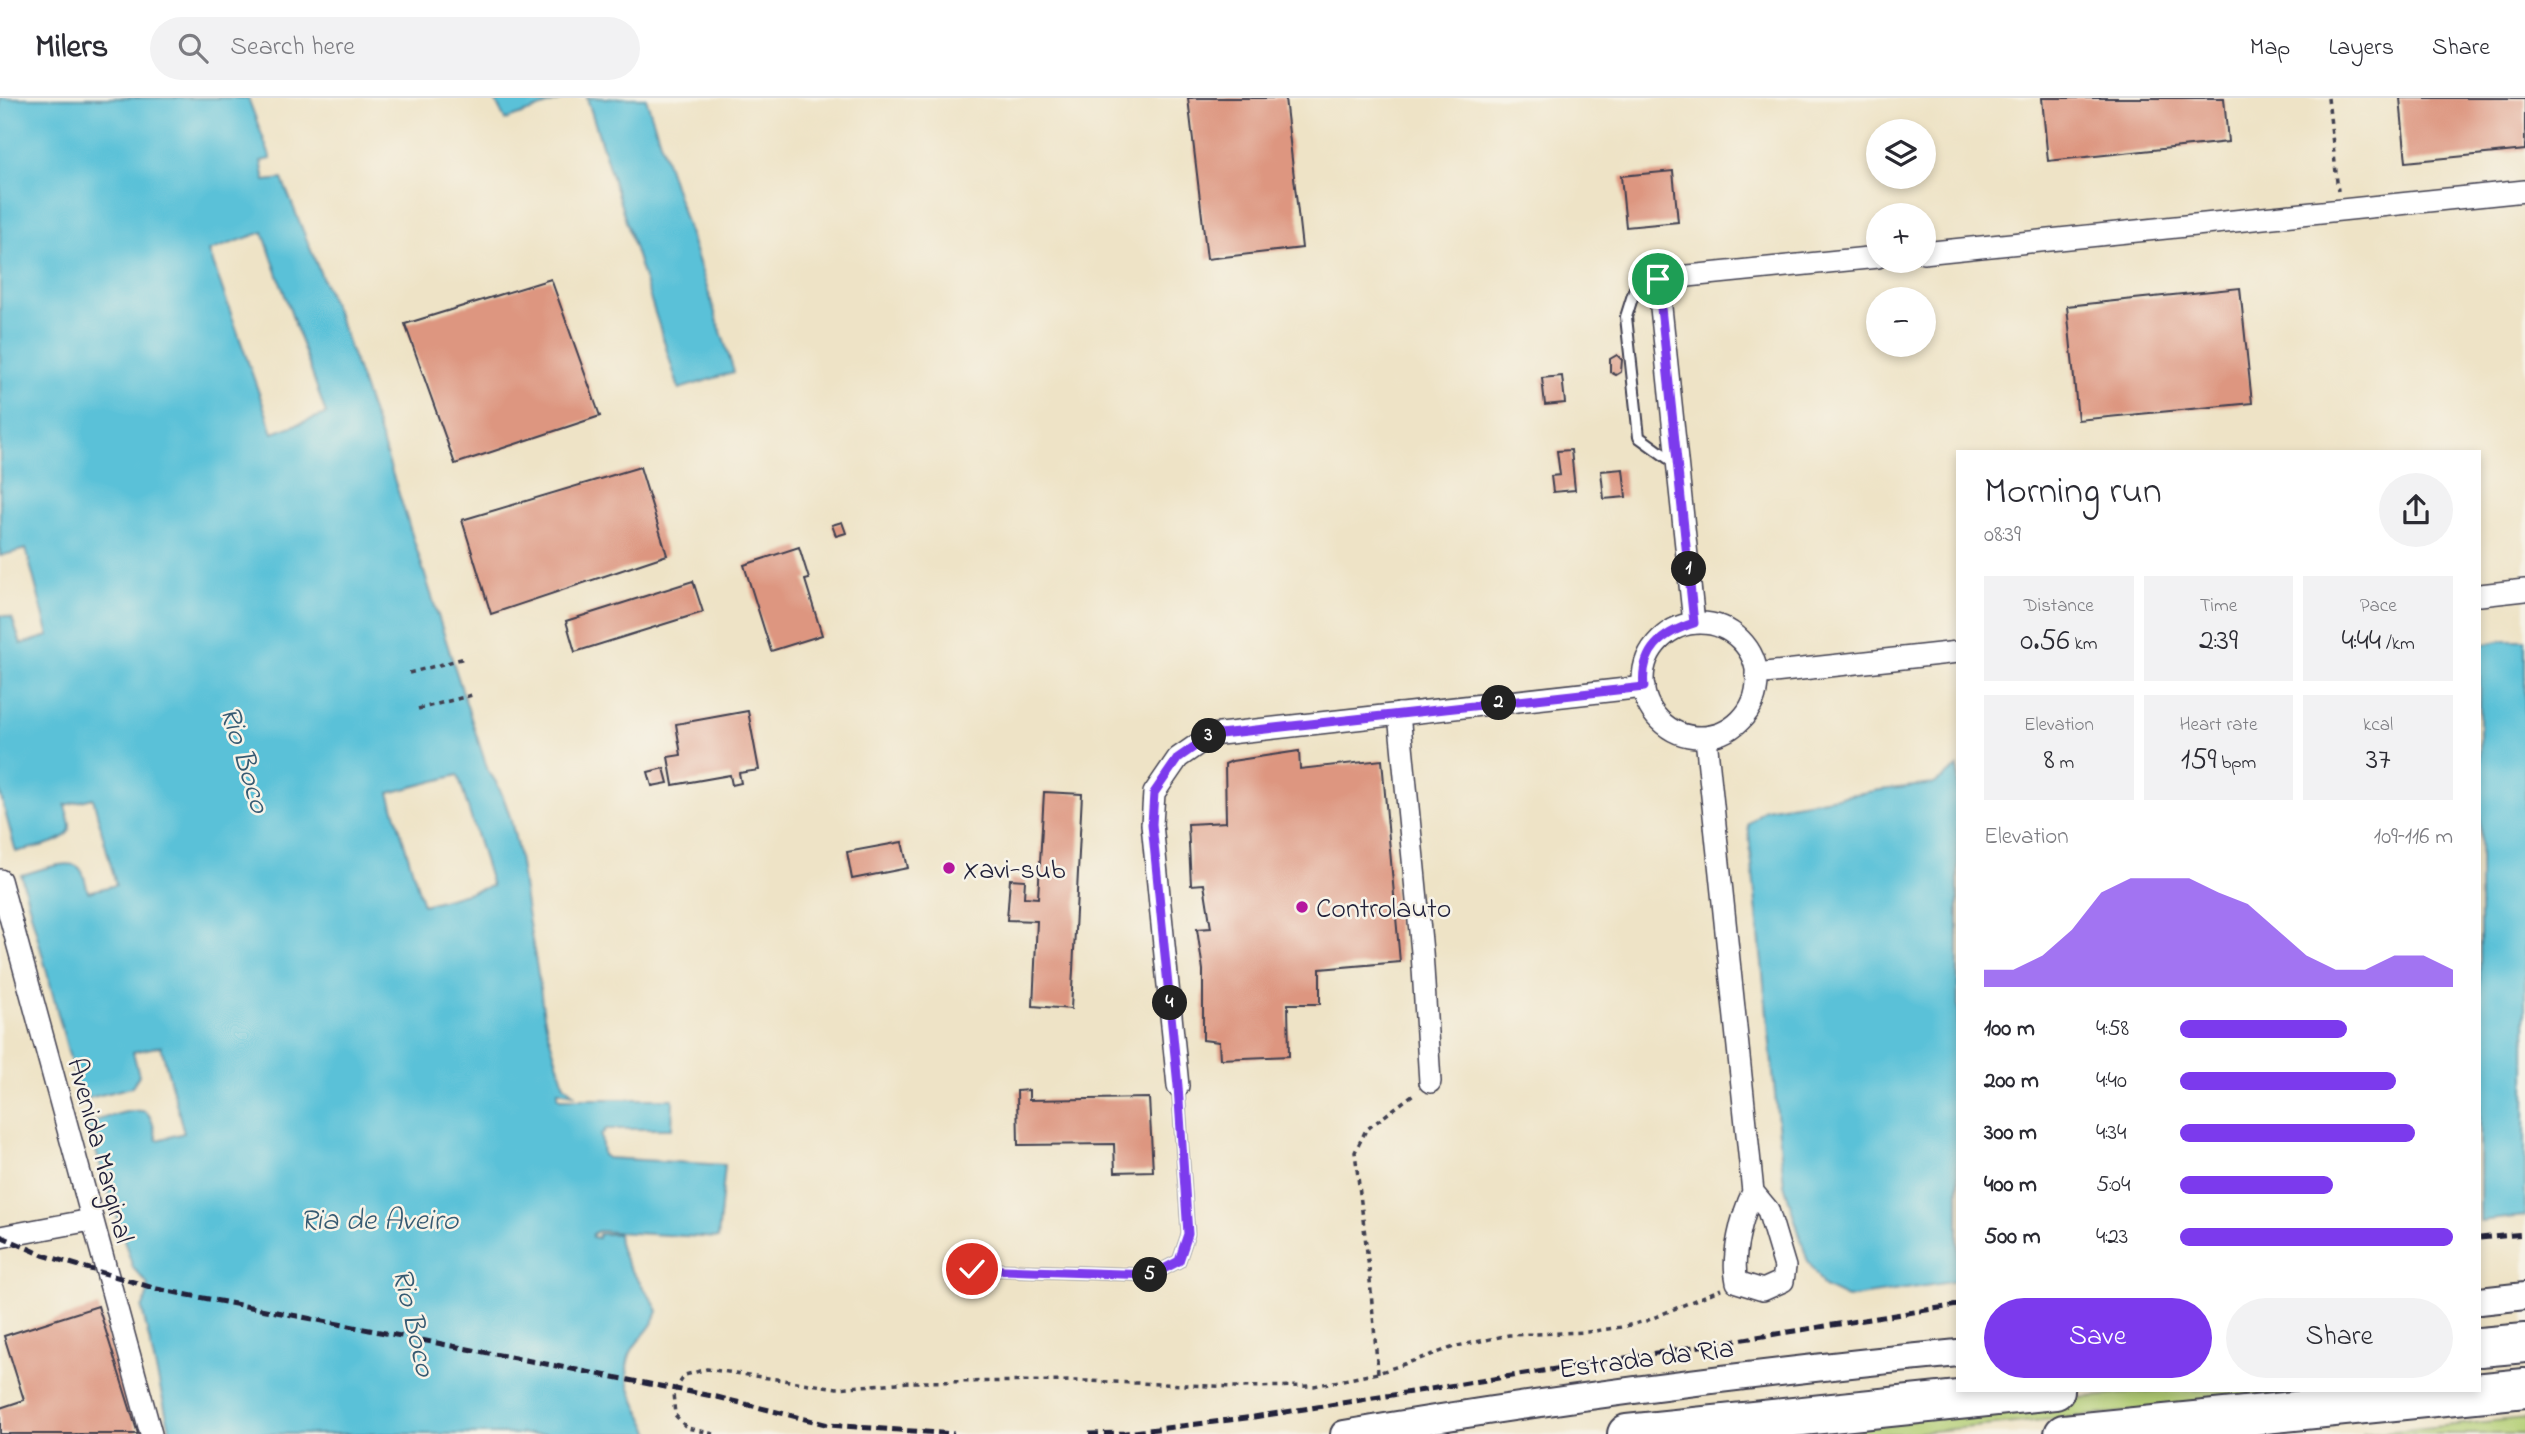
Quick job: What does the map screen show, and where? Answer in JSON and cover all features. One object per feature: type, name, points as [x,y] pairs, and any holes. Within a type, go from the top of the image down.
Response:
[{"type":"highway","points":[[2481,1347],[2525,1343]]},
{"type":"highway","points":[[2064,1434],[2525,1388]]},
{"type":"highway","points":[[1627,1434],[2036,1392]]},
{"type":"street","points":[[1936,252],[2525,191]]},
{"type":"street","points":[[1694,623],[1658,279],[1866,258]]},
{"type":"street","points":[[2481,595],[2525,590]]},
{"type":"street","points":[[1694,623],[1720,626],[1741,640],[1755,662],[1756,674],[1757,688],[1749,711],[1730,730],[1706,738],[1680,734],[1658,720],[1645,698],[1643,673],[1651,649],[1670,631],[1694,623]]},
{"type":"street","points":[[1756,674],[1956,652]]},
{"type":"street","points":[[1178,1086],[1152,824],[1154,793],[1178,758],[1211,735],[1644,687]]},
{"type":"street","points":[[1399,714],[1422,952],[1430,1082]]},
{"type":"street","points":[[1706,738],[1753,1192],[1745,1209],[1734,1270],[1737,1283],[1763,1290],[1783,1281],[1785,1267],[1768,1210],[1753,1192]]},
{"type":"street","name":"Avenida Marginal","points":[[1,887],[151,1434]]},
{"type":"street","points":[[0,1237],[91,1220]]},
{"type":"street","points":[[0,1252],[52,1228]]},
{"type":"street","points":[[2481,1301],[2525,1296]]},
{"type":"street","name":"Estrada da Ria","points":[[1344,1434],[1653,1386],[1956,1353]]},
{"type":"lane","points":[[1658,279],[1637,282],[1626,317],[1639,437],[1678,465]]},
{"type":"lane","points":[[972,1269],[1152,1275],[1179,1261],[1188,1234],[1178,1086]]},
{"type":"path","points":[[2328,98],[2340,211]]},
{"type":"path","points":[[408,673],[465,658]]},
{"type":"path","points":[[418,709],[476,694]]},
{"type":"path","points":[[1378,1373],[1370,1269],[1354,1152],[1366,1130],[1430,1082]]},
{"type":"path","points":[[714,1434],[687,1429],[675,1415],[673,1393],[685,1375],[707,1369],[837,1388],[910,1382],[1059,1381],[1236,1387],[1314,1386],[1378,1373],[1457,1346],[1509,1335],[1587,1332],[1622,1327],[1646,1321],[1737,1283]]},
{"type":"green space","points":[[2140,1392],[2331,1392],[1901,1434],[1785,1434],[1890,1417]]},
{"type":"green space","points":[[2525,1418],[2525,1434],[2362,1434]]},
{"type":"water","name":"Ria de Aveiro","points":[[0,98],[248,98],[271,159],[261,161],[265,181],[282,179],[343,329],[488,771],[496,782],[513,828],[546,1024],[564,1085],[574,1094],[558,1091],[558,1097],[673,1099],[672,1129],[606,1129],[601,1135],[603,1155],[607,1158],[725,1165],[718,1238],[598,1231],[592,1237],[598,1238],[599,1234],[618,1234],[628,1266],[658,1311],[651,1326],[634,1347],[627,1369],[631,1391],[651,1434],[171,1434],[142,1309],[148,1293],[147,1283],[133,1268],[87,1123],[127,1112],[142,1111],[151,1119],[157,1140],[184,1133],[161,1046],[133,1052],[139,1075],[132,1087],[81,1100],[21,875],[70,864],[81,870],[88,892],[116,885],[93,798],[65,805],[70,827],[63,837],[48,844],[16,852],[0,793],[0,615],[12,618],[21,644],[49,636],[26,549],[0,556]],"holes":[[[263,232],[326,414],[273,433],[209,251]],[[458,775],[492,886],[423,905],[389,793]]]},
{"type":"water","points":[[494,98],[567,98],[505,120]]},
{"type":"water","points":[[587,98],[646,98],[734,372],[679,389]]},
{"type":"water","points":[[2504,640],[2525,640],[2525,1216],[2481,1221],[2481,645]]},
{"type":"water","points":[[1956,768],[1956,1281],[1847,1298],[1824,1287],[1807,1259],[1784,1184],[1748,824],[1765,809],[1934,784]]},
{"type":"building","points":[[1188,98],[1285,98],[1302,248],[1207,259]]},
{"type":"building","points":[[2042,98],[2224,98],[2228,142],[2048,161]]},
{"type":"building","points":[[2400,98],[2525,98],[2525,150],[2406,162]]},
{"type":"building","points":[[1673,171],[1678,222],[1626,227],[1621,176]]},
{"type":"building","points":[[551,279],[600,416],[455,464],[405,324]]},
{"type":"building","points":[[2240,288],[2252,403],[2078,420],[2067,306]]},
{"type":"building","points":[[1617,355],[1622,360],[1621,372],[1616,375],[1610,372],[1610,359]]},
{"type":"building","points":[[1562,376],[1565,403],[1545,405],[1542,378]]},
{"type":"building","points":[[1571,450],[1575,490],[1553,492],[1551,476],[1560,475],[1557,451]]},
{"type":"building","points":[[640,467],[667,555],[491,614],[462,520]]},
{"type":"building","points":[[1623,469],[1626,497],[1604,499],[1601,471]]},
{"type":"building","points":[[842,522],[846,533],[836,536],[832,525]]},
{"type":"building","points":[[799,547],[809,579],[805,580],[822,635],[771,651],[744,565]]},
{"type":"building","points":[[693,581],[703,612],[575,652],[566,621]]},
{"type":"building","points":[[748,711],[759,770],[739,773],[741,783],[732,785],[730,775],[673,785],[668,757],[681,755],[676,724]]},
{"type":"building","name":"Controlauto","points":[[1299,751],[1300,769],[1382,760],[1400,962],[1320,969],[1320,1004],[1288,1004],[1289,1056],[1220,1059],[1219,1042],[1203,1040],[1203,970],[1197,929],[1211,928],[1204,884],[1191,885],[1188,824],[1226,822],[1225,764]]},
{"type":"building","points":[[664,768],[668,783],[652,786],[648,772]]},
{"type":"building","points":[[1044,792],[1082,794],[1071,1009],[1033,1006],[1037,921],[1007,920],[1010,879],[1025,880],[1024,897],[1038,898]]},
{"type":"building","points":[[902,842],[908,868],[852,879],[847,852]]},
{"type":"building","points":[[1029,1090],[1029,1100],[1149,1098],[1153,1171],[1115,1172],[1114,1144],[1018,1145],[1017,1091]]},
{"type":"building","points":[[98,1306],[138,1434],[0,1434],[0,1408],[24,1400],[4,1336]]},
{"type":"railway","points":[[2481,1238],[2525,1234]]},
{"type":"railway","points":[[0,1236],[43,1255],[157,1289],[717,1397],[829,1425],[954,1434]]},
{"type":"railway","points":[[1089,1434],[1125,1433],[1254,1417],[1956,1305]]},
{"type":"place","name":"Xavi-sub","points":[[949,868]]},
{"type":"place","name":"Controlauto","points":[[1302,907]]},
{"type":"route","points":[[972,1269],[1152,1275],[1179,1261],[1188,1234],[1178,1086],[1152,824],[1154,793],[1178,758],[1211,735],[1644,687],[1643,673],[1651,649],[1670,631],[1694,623],[1658,279]]},
{"type":"water label","name":"Rio Boco","points":[[246,759]]},
{"type":"water label","name":"Rio Boco","points":[[415,1322]]}]
